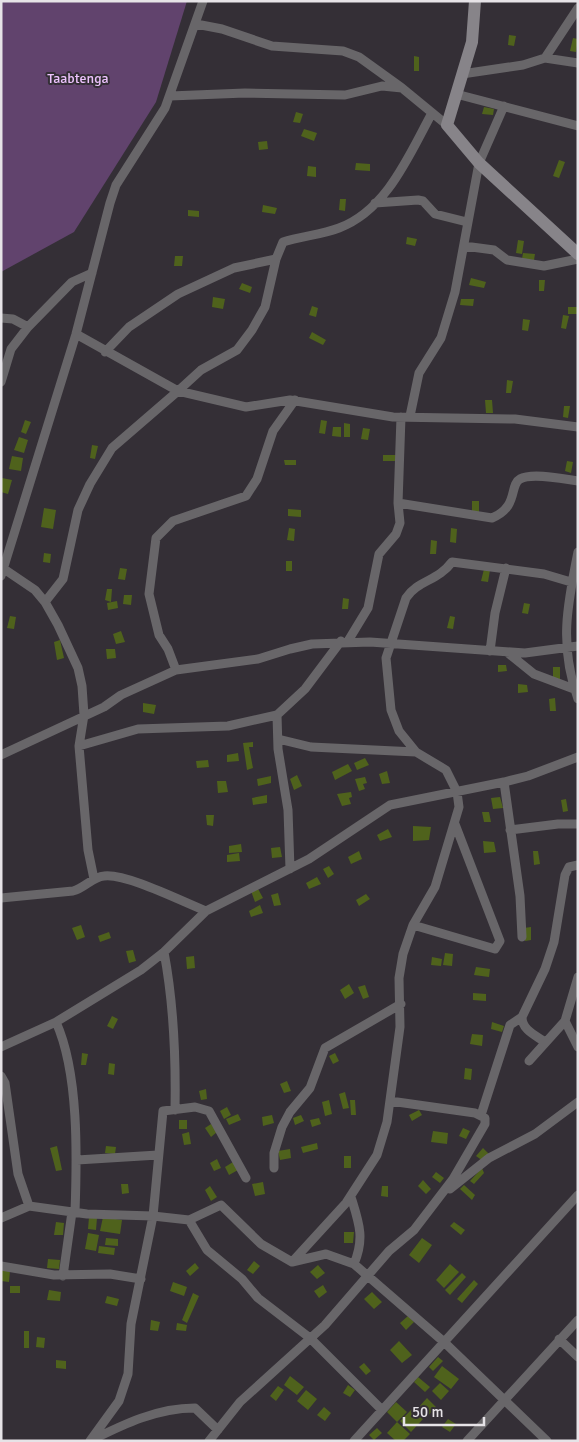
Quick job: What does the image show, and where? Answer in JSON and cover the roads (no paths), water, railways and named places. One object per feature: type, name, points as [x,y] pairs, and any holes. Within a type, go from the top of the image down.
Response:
[{"type":"street","points":[[94,879],[88,850],[79,746],[84,715],[82,686],[78,668],[58,625],[36,590],[2,571],[76,334],[116,185],[154,127],[170,96],[203,1]]},
{"type":"street","points":[[447,125],[472,42],[475,1]]},
{"type":"street","points":[[545,58],[578,8]]},
{"type":"street","points":[[196,24],[222,29],[272,46],[343,51],[359,57],[402,88],[447,125],[480,163],[578,254]]},
{"type":"street","points":[[462,74],[523,65],[545,58],[578,63]]},
{"type":"street","points":[[170,96],[245,93],[345,95],[382,86],[402,88]]},
{"type":"street","points":[[456,94],[578,126]]},
{"type":"street","points":[[79,746],[138,729],[228,726],[277,715],[305,689],[345,641],[368,608],[379,554],[396,534],[400,523],[398,503],[406,417],[419,373],[441,338],[455,292],[480,163],[504,106]]},
{"type":"street","points":[[44,602],[63,579],[78,510],[90,484],[103,466],[112,448],[201,370],[237,350],[265,307],[276,259],[283,242],[300,236],[338,228],[364,216],[397,176],[432,113]]},
{"type":"street","points":[[375,203],[423,201],[436,214],[468,222]]},
{"type":"street","points":[[464,246],[494,250],[507,260],[544,266],[578,259]]},
{"type":"street","points":[[105,352],[130,327],[178,294],[234,268],[276,259]]},
{"type":"street","points":[[1,357],[11,349],[28,328],[72,282],[92,273]]},
{"type":"street","points":[[1,318],[13,320],[28,328]]},
{"type":"street","points":[[76,334],[105,352],[178,391],[246,407],[281,400],[295,400],[406,417],[515,419],[578,427]]},
{"type":"street","points":[[1,382],[11,349]]},
{"type":"street","points":[[176,670],[168,649],[159,635],[149,594],[156,538],[173,521],[246,496],[257,479],[273,431],[295,400]]},
{"type":"street","points":[[398,503],[492,518],[508,508],[519,479],[534,476],[578,481]]},
{"type":"street","points":[[578,552],[568,603],[567,647],[568,671],[578,699]]},
{"type":"street","points":[[292,1262],[351,1197],[377,1155],[387,1122],[400,1028],[401,962],[413,925],[435,887],[459,808],[457,792],[446,770],[416,752],[398,731],[391,710],[386,658],[406,598],[412,589],[444,573],[452,562],[544,574],[571,582]]},
{"type":"street","points":[[490,651],[495,613],[506,568]]},
{"type":"street","points":[[1,755],[104,707],[121,695],[176,670],[258,659],[290,648],[345,641],[530,653],[578,646]]},
{"type":"street","points":[[508,653],[534,674],[574,689]]},
{"type":"street","points":[[277,715],[278,739],[288,810],[290,869]]},
{"type":"street","points":[[278,739],[311,747],[416,752]]},
{"type":"street","points":[[1,1047],[56,1022],[141,970],[164,952],[206,910],[327,849],[390,805],[528,776],[578,757]]},
{"type":"street","points":[[504,782],[520,896],[522,937]]},
{"type":"street","points":[[413,925],[495,949],[500,941],[455,824]]},
{"type":"street","points":[[510,830],[558,824],[578,824]]},
{"type":"street","points":[[545,1042],[528,1031],[522,1024],[522,1017],[545,969],[554,942],[565,874],[569,867],[578,865]]},
{"type":"street","points":[[1,898],[73,892],[83,888],[94,879],[109,876],[133,882],[206,910]]},
{"type":"street","points":[[164,952],[173,1000],[176,1060],[175,1110]]},
{"type":"street","points":[[529,1061],[565,1021],[578,977]]},
{"type":"street","points":[[274,1168],[274,1153],[282,1127],[290,1112],[310,1088],[325,1048],[401,1004]]},
{"type":"street","points":[[481,1115],[510,1025],[522,1017]]},
{"type":"street","points":[[565,1021],[578,1047]]},
{"type":"street","points":[[56,1022],[66,1046],[77,1160],[74,1212],[62,1276]]},
{"type":"street","points":[[1,1076],[5,1083],[18,1174],[29,1206]]},
{"type":"street","points":[[209,1441],[240,1402],[325,1325],[389,1251],[414,1230],[442,1195],[482,1129],[485,1118],[481,1115],[446,1107],[390,1101]]},
{"type":"street","points":[[442,1195],[489,1158],[535,1134],[578,1102]]},
{"type":"street","points":[[90,1441],[119,1401],[124,1388],[130,1350],[131,1324],[153,1216],[163,1111],[195,1107],[209,1111],[246,1178]]},
{"type":"street","points":[[77,1160],[158,1155]]},
{"type":"street","points":[[354,1441],[578,1196]]},
{"type":"street","points":[[351,1197],[361,1238],[360,1249],[354,1264]]},
{"type":"street","points":[[1,1218],[29,1206],[74,1212],[189,1220],[221,1205],[261,1244],[292,1262],[326,1254],[354,1264],[444,1342],[547,1441]]},
{"type":"street","points":[[189,1220],[207,1250],[242,1279],[258,1298],[310,1338],[382,1410]]},
{"type":"street","points":[[1,1266],[62,1276],[110,1274],[141,1278]]},
{"type":"street","points":[[467,1441],[578,1320]]},
{"type":"street","points":[[559,1340],[578,1358]]},
{"type":"street","points":[[90,1441],[149,1415],[175,1408],[195,1408],[218,1430]]},
{"type":"park label","name":"Taabtenga","points":[[78,78]]}]
